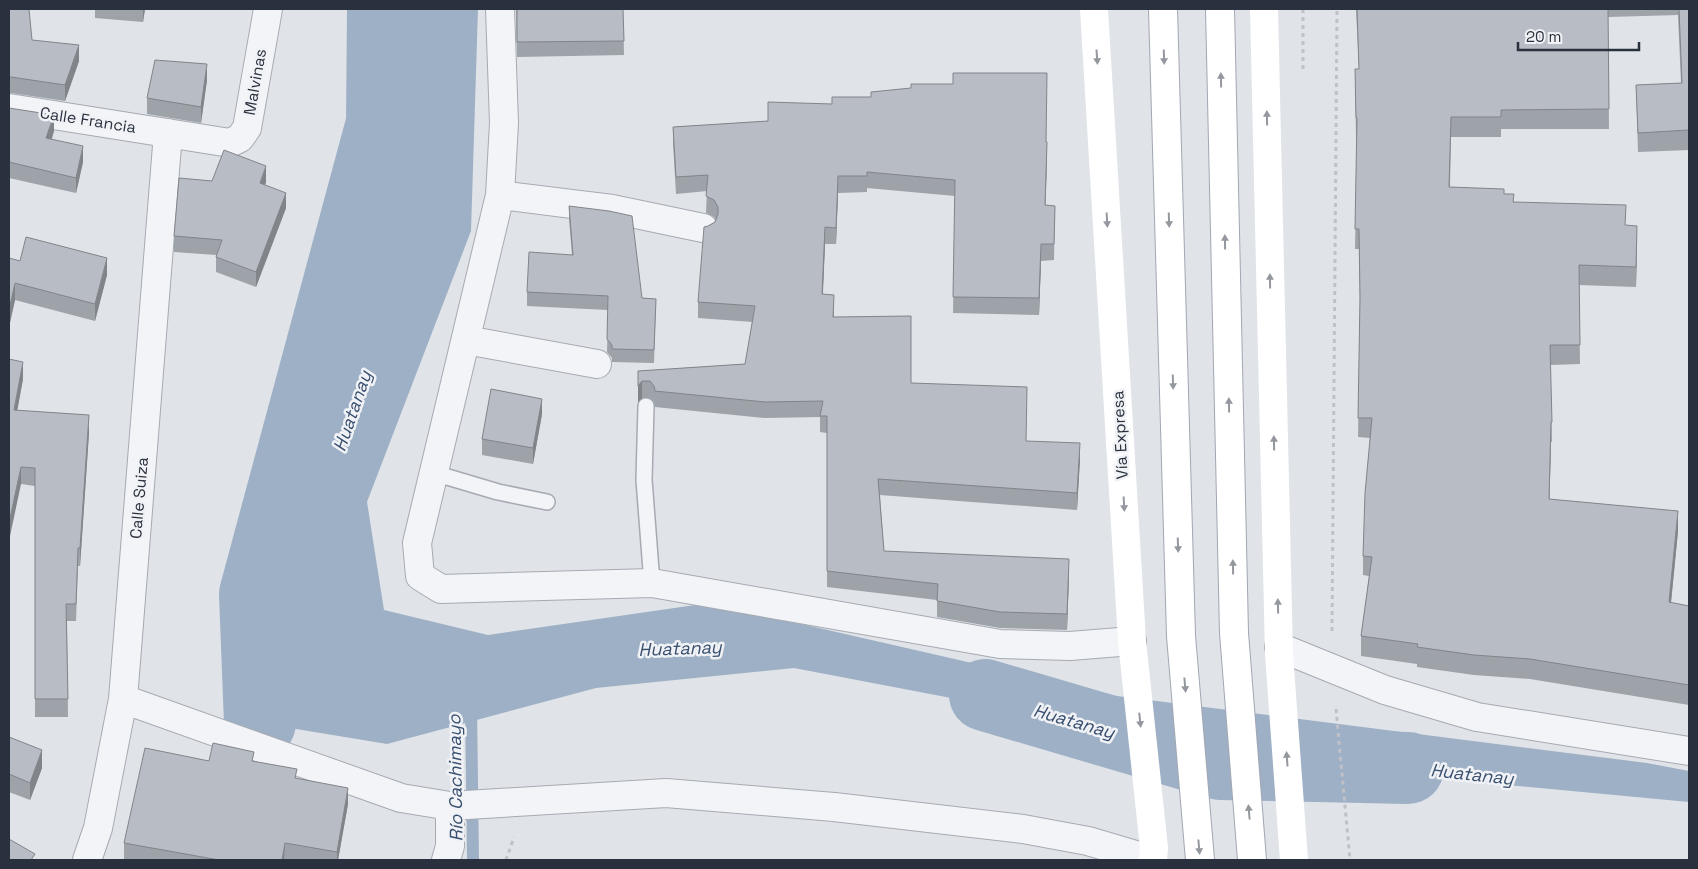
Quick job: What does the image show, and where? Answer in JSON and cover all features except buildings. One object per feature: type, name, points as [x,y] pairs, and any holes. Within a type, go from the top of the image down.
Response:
[{"type":"main road","name":"Vía Expresa","points":[[1094,9],[1133,647],[1153,856]]},
{"type":"main road","points":[[1163,9],[1181,636],[1200,860]]},
{"type":"main road","points":[[1220,9],[1234,633],[1252,860]]},
{"type":"main road","points":[[1264,9],[1279,651],[1294,860]]},
{"type":"street","name":"Malvinas","points":[[168,133],[230,143],[240,138],[247,128],[268,9]]},
{"type":"street","points":[[500,9],[504,122],[500,195],[417,543],[420,576],[441,589],[652,583],[1000,644],[1133,647]]},
{"type":"street","name":"Calle Francia","points":[[9,108],[168,133]]},
{"type":"street","name":"Calle Suiza","points":[[87,860],[98,828],[123,699],[168,133]]},
{"type":"street","points":[[500,195],[612,209],[703,228]]},
{"type":"street","points":[[466,340],[597,364]]},
{"type":"street","points":[[1279,651],[1333,678],[1385,690],[1477,717],[1689,751]]},
{"type":"street","points":[[123,699],[401,798],[450,806],[666,793],[834,807],[1023,829],[1088,840],[1153,856]]},
{"type":"street","points":[[446,860],[450,846],[450,806]]},
{"type":"lane","points":[[646,406],[644,480],[652,583]]},
{"type":"lane","points":[[434,474],[498,492],[547,502]]},
{"type":"path","points":[[1337,9],[1333,678],[1350,860]]},
{"type":"water","points":[[383,9],[478,9],[471,231],[367,502],[384,610],[488,635],[709,603],[1117,696],[1647,763],[1689,771],[1689,802],[1307,766],[794,668],[596,688],[387,744],[260,723],[255,594],[382,123]]},
{"type":"waterway","points":[[260,723],[255,594],[382,123],[383,9]]},
{"type":"waterway","name":"Huatanay","points":[[985,695],[1220,764],[1408,768]]},
{"type":"waterway","name":"Río Cachimayo","points":[[471,705],[473,860]]}]
